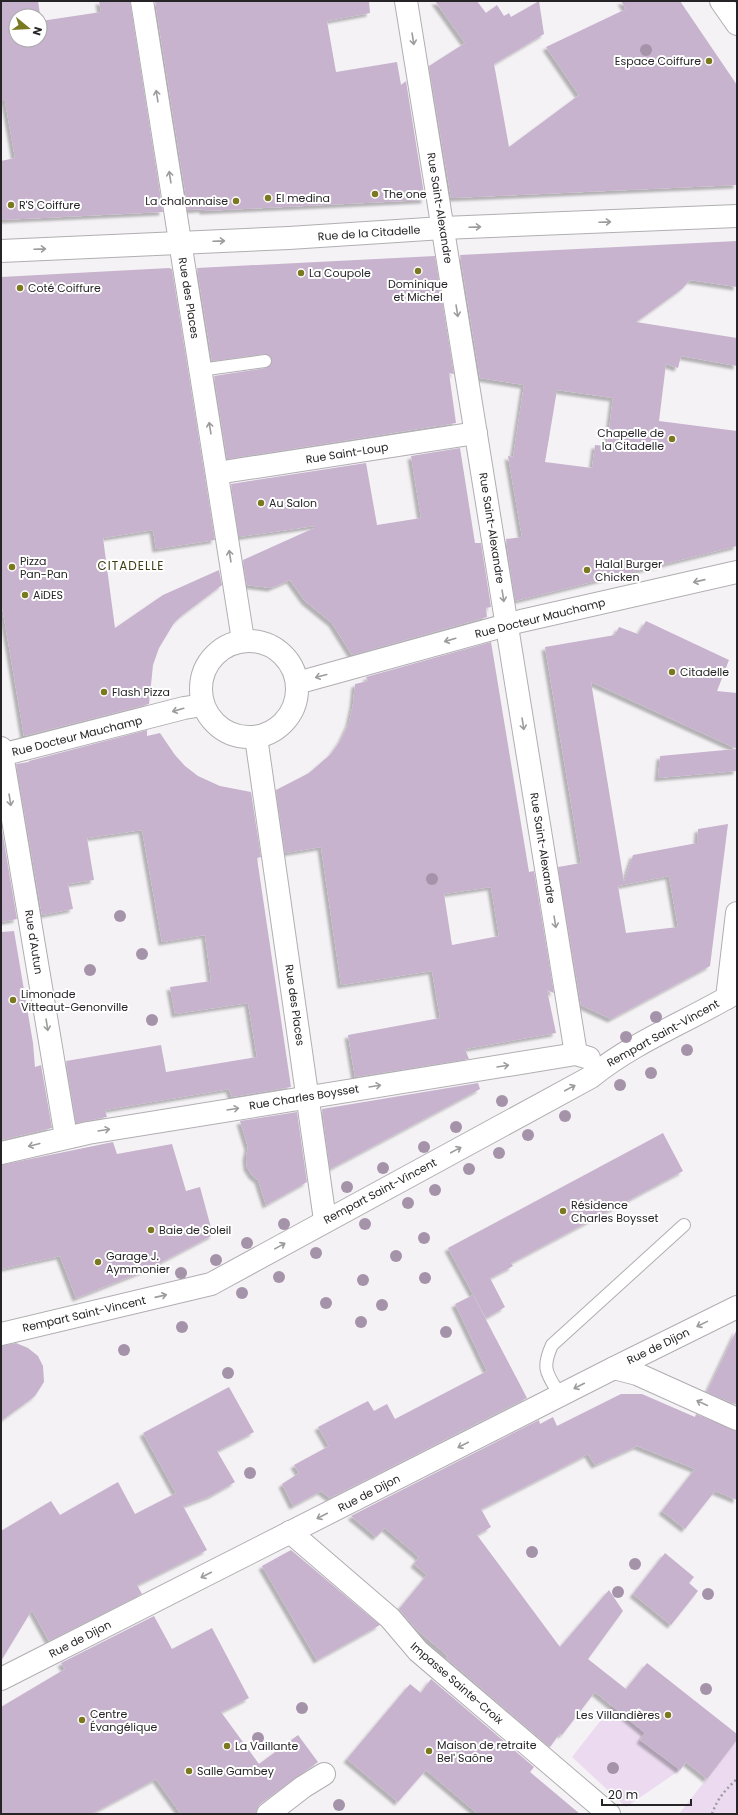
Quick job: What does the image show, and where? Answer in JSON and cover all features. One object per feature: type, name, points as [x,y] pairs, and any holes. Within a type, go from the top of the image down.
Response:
[{"type":"street","name":"Rue des Places","points":[[142,1],[243,640]]},
{"type":"street","name":"Rue Saint-Alexandre","points":[[406,1],[444,228],[576,1054]]},
{"type":"street","points":[[721,1],[737,24]]},
{"type":"street","name":"Rue de la Citadelle","points":[[1,251],[290,238],[444,228],[737,216]]},
{"type":"street","name":"Rue Saint-Loup","points":[[217,473],[476,433]]},
{"type":"street","name":"Rue Docteur Mauchamp","points":[[297,683],[507,624],[737,572]]},
{"type":"street","points":[[243,640],[258,641],[273,646],[285,656],[293,668],[297,683],[297,698],[288,718],[283,724],[270,732],[256,737],[239,737],[224,731],[212,720],[203,705],[200,691],[202,677],[208,663],[217,652],[229,644],[243,640]]},
{"type":"street","name":"Rue Docteur Mauchamp","points":[[1,752],[153,717],[184,708],[203,705]]},
{"type":"street","name":"Rue des Places","points":[[256,737],[326,1220]]},
{"type":"street","name":"Rue d'Autun","points":[[1,752],[66,1137]]},
{"type":"street","points":[[732,995],[737,914]]},
{"type":"street","name":"Rempart Saint-Vincent","points":[[1,1334],[211,1284],[591,1077],[607,1063],[732,995]]},
{"type":"street","name":"Rue Charles Boysset","points":[[1,1153],[66,1137],[308,1096],[576,1054],[607,1063]]},
{"type":"street","name":"Rue de Dijon","points":[[1,1679],[560,1395],[737,1307]]},
{"type":"street","points":[[614,1368],[637,1374],[737,1419]]},
{"type":"street","name":"Impasse Sainte-Croix","points":[[290,1532],[390,1618],[418,1651],[609,1814]]},
{"type":"street","points":[[268,1814],[303,1787],[324,1774]]},
{"type":"lane","points":[[200,370],[265,361]]},
{"type":"lane","points":[[560,1395],[547,1375],[546,1359],[552,1345],[684,1226]]},
{"type":"path","points":[[712,1814],[715,1804],[724,1791],[737,1779]]},
{"type":"shaded area","points":[[612,1706],[645,1733],[640,1740],[680,1770],[626,1807],[572,1757]]},
{"type":"shaded area","points":[[737,1740],[737,1814],[679,1814]]},
{"type":"building","points":[[1,1],[38,1],[39,8],[8,8],[8,48],[48,48],[48,20],[101,12],[99,1],[130,1],[163,212],[1,220],[1,161],[15,158],[5,101],[1,101]]},
{"type":"building","points":[[155,1],[369,1],[370,13],[327,21],[336,72],[397,62],[401,85],[406,81],[425,200],[203,211],[203,209],[188,210]]},
{"type":"building","points":[[435,1],[477,1],[486,13],[497,5],[504,16],[509,13],[511,17],[539,1],[544,34],[494,64],[509,147],[579,95],[546,47],[626,9],[621,1],[680,1],[737,85],[737,185],[451,198],[429,66],[465,43]]},
{"type":"building","points":[[737,241],[737,287],[690,280],[683,288],[636,322],[737,338],[737,366],[681,356],[678,368],[666,364],[659,421],[737,431],[737,546],[515,601],[506,539],[522,537],[508,456],[513,457],[524,385],[480,378],[460,255]],"holes":[[[557,390],[613,398],[607,446],[595,445],[592,468],[545,462]]]},
{"type":"building","points":[[435,256],[454,374],[449,373],[456,423],[227,459],[214,376],[266,368],[272,364],[272,360],[268,354],[264,354],[212,361],[197,268]]},
{"type":"building","points":[[172,269],[215,540],[156,549],[153,530],[103,538],[115,628],[163,595],[219,570],[222,585],[174,623],[159,648],[153,665],[149,704],[24,736],[1,600],[1,277]]},
{"type":"building","points":[[460,448],[475,543],[481,543],[491,607],[486,608],[487,617],[352,655],[332,623],[305,601],[290,580],[271,588],[247,585],[243,560],[314,528],[314,526],[239,537],[231,484],[366,463],[377,525],[421,518],[411,456]]},
{"type":"building","points":[[646,621],[729,660],[717,691],[737,693],[737,749],[591,682],[624,882],[633,855],[697,843],[698,829],[728,824],[710,966],[611,1019],[581,1005],[558,867],[581,863],[545,647],[615,635],[619,627],[638,634]],"holes":[[[669,876],[678,927],[626,933],[618,886]]]},
{"type":"building","points":[[491,642],[529,872],[534,871],[554,993],[547,990],[556,1033],[465,1049],[469,1059],[355,1077],[348,1035],[440,1018],[432,971],[341,985],[321,847],[285,853],[276,790],[309,773],[331,754],[341,740],[349,723],[355,684],[368,681],[366,677]],"holes":[[[491,887],[499,936],[452,945],[444,894]]]},
{"type":"building","points":[[147,730],[147,736],[160,733],[175,755],[185,766],[198,776],[220,786],[251,792],[261,857],[257,858],[291,1087],[232,1097],[229,1089],[105,1110],[107,1117],[76,1123],[66,1061],[161,1045],[166,1072],[257,1057],[248,1003],[175,1014],[170,987],[211,981],[205,935],[162,942],[142,830],[87,838],[94,880],[68,884],[73,909],[42,915],[16,764],[29,762]]},
{"type":"building","points":[[736,749],[737,771],[658,778],[660,756]]},
{"type":"building","points":[[1,824],[17,919],[1,922]]},
{"type":"building","points":[[14,931],[33,1043],[35,1067],[41,1065],[52,1128],[1,1140],[1,932]]},
{"type":"building","points":[[478,1083],[480,1089],[330,1169],[322,1109]]},
{"type":"building","points":[[297,1112],[307,1182],[266,1205],[258,1180],[252,1175],[247,1167],[246,1157],[248,1147],[240,1121]]},
{"type":"building","name":"Résidence Charles Boysset","points":[[663,1133],[683,1171],[511,1263],[513,1266],[490,1278],[505,1307],[486,1318],[448,1248]]},
{"type":"building","points":[[113,1142],[117,1154],[172,1144],[186,1191],[200,1187],[213,1235],[146,1270],[76,1298],[60,1256],[1,1269],[1,1165]]},
{"type":"building","points":[[473,1295],[527,1398],[330,1498],[321,1491],[293,1506],[282,1484],[299,1473],[294,1465],[329,1446],[318,1427],[368,1401],[374,1411],[387,1404],[395,1419],[487,1371],[455,1304]]},
{"type":"building","points":[[737,1329],[737,1405],[707,1392]]},
{"type":"building","points":[[16,1343],[28,1348],[38,1356],[43,1366],[44,1382],[35,1396],[1,1421],[1,1346]]},
{"type":"building","points":[[229,1387],[254,1432],[217,1451],[235,1482],[212,1495],[183,1506],[143,1433]]},
{"type":"building","points":[[621,1394],[642,1394],[695,1417],[696,1414],[737,1431],[737,1500],[715,1491],[685,1529],[662,1511],[695,1469],[637,1446],[595,1465],[588,1454],[481,1509],[491,1527],[477,1535],[560,1647],[609,1590],[623,1611],[588,1659],[626,1689],[647,1663],[737,1734],[737,1740],[707,1779],[686,1762],[680,1770],[640,1740],[645,1733],[595,1692],[562,1735],[560,1733],[550,1747],[446,1658],[448,1656],[416,1629],[399,1609],[427,1575],[414,1564],[419,1557],[385,1528],[376,1537],[351,1516],[539,1420],[540,1424],[553,1417],[557,1426]]},
{"type":"building","points":[[118,1482],[135,1514],[176,1493],[207,1550],[137,1585],[142,1594],[49,1641],[32,1610],[1,1661],[1,1531],[51,1501],[60,1515]]},
{"type":"building","points":[[291,1550],[380,1625],[317,1660],[262,1566]]},
{"type":"building","points":[[665,1553],[694,1577],[689,1583],[698,1591],[671,1625],[633,1594]]},
{"type":"building","points":[[154,1616],[172,1649],[212,1628],[249,1698],[221,1712],[259,1764],[298,1735],[318,1762],[260,1804],[256,1814],[181,1814],[156,1779],[91,1814],[1,1814],[1,1707],[65,1669],[61,1663]]},
{"type":"building","name":"Maison de retraite Bel' Saône","points":[[431,1679],[534,1767],[530,1772],[580,1814],[478,1814],[426,1770],[398,1802],[347,1759],[410,1684],[421,1693]]},
{"type":"place","name":"Espace Coiffure","points":[[709,61]]},
{"type":"place","name":"The one","points":[[375,194]]},
{"type":"place","name":"El medina","points":[[268,198]]},
{"type":"place","name":"La chalonnaise","points":[[236,201]]},
{"type":"place","name":"R'S Coiffure","points":[[11,205]]},
{"type":"place","name":"Dominique et Michel","points":[[418,271]]},
{"type":"place","name":"La Coupole","points":[[301,273]]},
{"type":"place","name":"Coté Coiffure","points":[[20,288]]},
{"type":"place","name":"Chapelle de la Citadelle","points":[[672,439]]},
{"type":"place","name":"Au Salon","points":[[261,503]]},
{"type":"place","name":"Pizza Pan-Pan","points":[[12,567]]},
{"type":"place","name":"Halal Burger Chicken","points":[[587,570]]},
{"type":"place","name":"AiDES","points":[[25,595]]},
{"type":"place","name":"Citadelle","points":[[672,672]]},
{"type":"place","name":"Flash Pizza","points":[[104,692]]},
{"type":"place","name":"Limonade Vitteaut-Genonville","points":[[13,1000]]},
{"type":"place","name":"Résidence Charles Boysset","points":[[563,1211]]},
{"type":"place","name":"Baie de Soleil","points":[[151,1230]]},
{"type":"place","name":"Garage J. Aymmonier","points":[[98,1262]]},
{"type":"place","name":"Les Villandières","points":[[668,1715]]},
{"type":"place","name":"Centre Évangélique","points":[[82,1720]]},
{"type":"place","name":"La Vaillante","points":[[227,1746]]},
{"type":"place","name":"Maison de retraite Bel' Saône","points":[[429,1751]]},
{"type":"place","name":"Salle Gambey","points":[[189,1771]]},
{"type":"district","name":"CITADELLE","points":[[131,566]]}]
